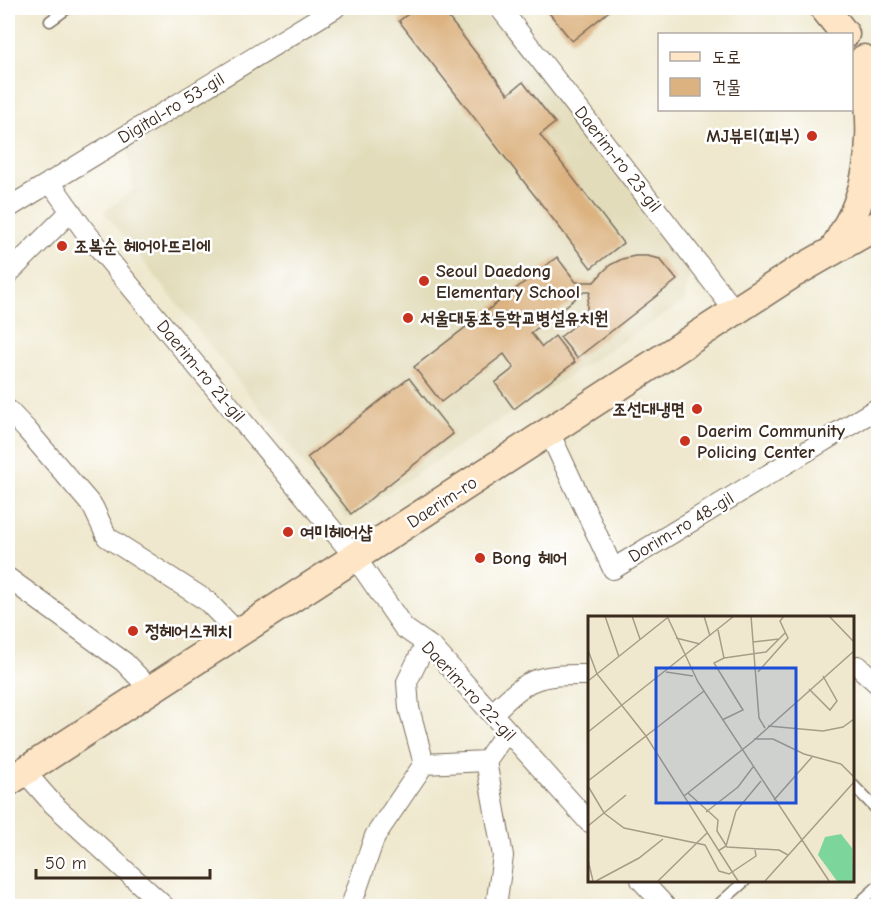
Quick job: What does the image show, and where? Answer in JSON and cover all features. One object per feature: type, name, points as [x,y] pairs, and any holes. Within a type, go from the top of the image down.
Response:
[{"type":"street","name":"Digital-ro 53-gil","points":[[8,208],[335,8]]},
{"type":"street","name":"Daerim-ro 23-gil","points":[[500,8],[735,311]]},
{"type":"street","points":[[824,8],[844,33]]},
{"type":"street","points":[[833,251],[856,208],[867,171],[871,122],[865,60]]},
{"type":"street","name":"Daerim-ro 21-gil","points":[[50,182],[92,239],[355,558]]},
{"type":"street","points":[[8,274],[71,211]]},
{"type":"street","name":"Daerim-ro","points":[[16,777],[794,273],[879,225]]},
{"type":"street","name":"Dorim-ro 48-gil","points":[[549,432],[613,568],[879,408]]},
{"type":"street","points":[[8,410],[93,507],[107,537],[207,601],[238,633]]},
{"type":"street","name":"Daerim-ro 22-gil","points":[[355,558],[404,628],[433,648],[588,821]]},
{"type":"street","points":[[8,578],[124,662],[150,690]]},
{"type":"street","points":[[351,906],[375,836],[424,764],[409,708],[407,682],[426,643]]},
{"type":"street","points":[[855,666],[879,663]]},
{"type":"street","points":[[855,666],[879,684]]},
{"type":"street","points":[[492,714],[504,701],[532,681],[560,675],[588,675]]},
{"type":"street","points":[[496,906],[503,856],[486,761],[507,731]]},
{"type":"street","points":[[424,764],[486,761]]},
{"type":"street","points":[[16,777],[53,804],[164,906]]},
{"type":"street","points":[[643,881],[665,906]]},
{"type":"lane","points":[[50,21],[68,8]]},
{"type":"lane","points":[[853,785],[879,811]]},
{"type":"lane","points":[[717,906],[744,881]]},
{"type":"lane","points":[[856,906],[879,886]]},
{"type":"shaded area","name":"Seoul Daedong Elementary School","points":[[352,8],[494,8],[692,260],[684,302],[347,518],[104,212],[134,190],[127,148]]},
{"type":"building","points":[[416,8],[441,8],[508,94],[523,82],[555,123],[540,135],[623,243],[591,268],[399,21]]},
{"type":"building","points":[[545,8],[613,8],[572,41]]},
{"type":"building","points":[[635,256],[660,259],[677,280],[577,358],[560,337],[587,316],[590,292],[584,292],[531,333],[542,347],[555,336],[575,362],[514,409],[495,383],[514,368],[504,354],[441,402],[414,367],[557,257],[576,282],[594,282],[610,265]]},
{"type":"building","points":[[409,378],[453,434],[351,514],[307,458]]},
{"type":"place","name":"MJ뷰티(피부)","points":[[812,136]]},
{"type":"place","name":"조복순 헤어아뜨리에","points":[[62,246]]},
{"type":"place","name":"Seoul Daedong Elementary School","points":[[424,281]]},
{"type":"place","name":"서울대동초등학교병설유치원","points":[[408,318]]},
{"type":"place","name":"조선대냉면","points":[[697,409]]},
{"type":"place","name":"Daerim Community Policing Center","points":[[685,441]]},
{"type":"place","name":"여미헤어샵","points":[[288,532]]},
{"type":"place","name":"Bong 헤어","points":[[480,558]]},
{"type":"place","name":"정헤어스케치","points":[[133,631]]}]
